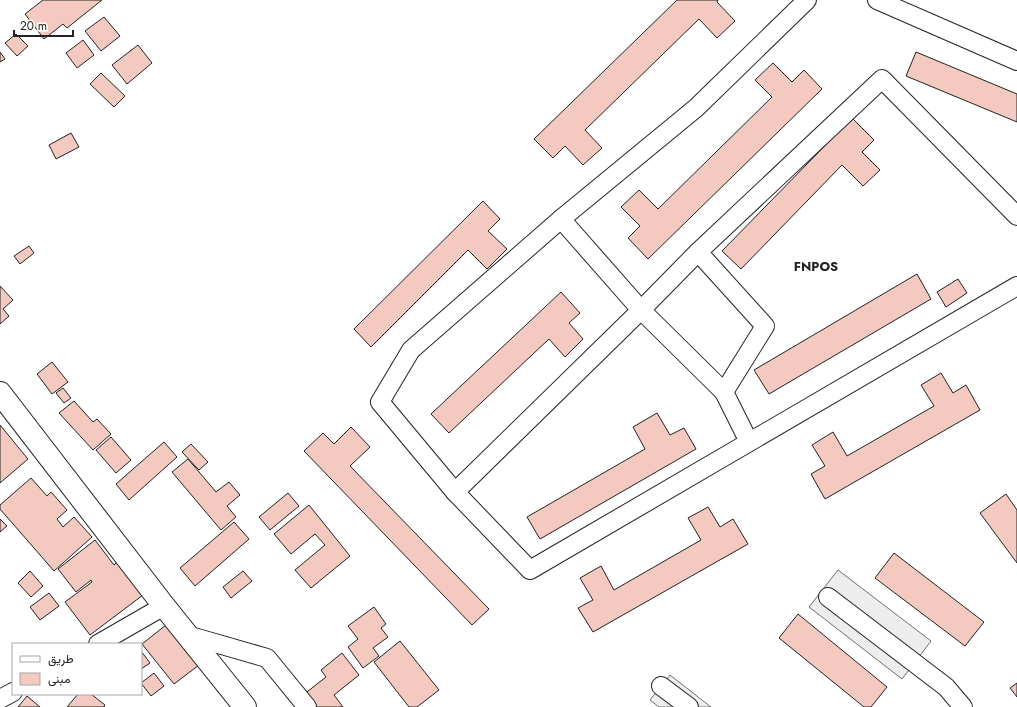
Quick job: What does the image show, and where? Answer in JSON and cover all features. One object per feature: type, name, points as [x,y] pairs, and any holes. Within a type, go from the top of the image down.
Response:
[{"type":"street","points":[[807,0],[696,108],[561,219],[411,350],[380,402],[455,492],[530,570],[1017,286]]},
{"type":"street","points":[[877,0],[1017,61]]},
{"type":"street","points":[[455,492],[641,310],[698,252],[882,79],[1017,216]]},
{"type":"street","points":[[561,219],[641,310],[724,392],[749,442]]},
{"type":"street","points":[[698,252],[765,326],[724,392]]},
{"type":"street","points":[[0,393],[164,606],[245,707]]},
{"type":"street","points":[[828,597],[946,686],[963,707]]},
{"type":"street","points":[[100,643],[164,606]]},
{"type":"street","points":[[187,635],[267,658],[307,707]]},
{"type":"street","points":[[661,686],[689,707]]},
{"type":"street","points":[[0,699],[12,693]]},
{"type":"shaded area","points":[[838,570],[931,641],[902,679],[809,607]]},
{"type":"shaded area","points":[[670,675],[711,707],[659,707],[650,700]]},
{"type":"building","points":[[43,0],[102,0],[67,28],[63,24],[44,39],[25,14]]},
{"type":"building","points":[[677,0],[718,0],[717,2],[735,21],[717,38],[699,19],[585,130],[602,148],[583,165],[565,146],[553,158],[534,139]]},
{"type":"building","points":[[104,17],[120,36],[101,51],[85,31]]},
{"type":"building","points":[[16,34],[28,46],[17,56],[5,43]]},
{"type":"building","points":[[83,40],[94,55],[77,68],[66,53]]},
{"type":"building","points":[[138,45],[152,63],[127,84],[112,65]]},
{"type":"building","points":[[0,52],[5,59],[0,62]]},
{"type":"building","points":[[916,52],[1017,94],[1017,122],[906,76]]},
{"type":"building","points":[[773,63],[792,82],[804,70],[822,89],[648,259],[628,238],[640,226],[621,207],[639,190],[658,209],[772,97],[755,80]]},
{"type":"building","points":[[101,73],[125,96],[114,107],[90,84]]},
{"type":"building","points":[[852,118],[874,140],[862,152],[880,170],[863,186],[842,165],[741,269],[722,251]]},
{"type":"building","points":[[71,133],[79,147],[56,159],[49,145]]},
{"type":"building","points":[[483,201],[500,219],[488,231],[507,249],[487,269],[468,250],[371,347],[354,329]]},
{"type":"building","points":[[29,246],[34,253],[20,264],[14,256]]},
{"type":"building","points":[[917,274],[931,299],[769,394],[754,370]]},
{"type":"building","points":[[958,279],[967,293],[946,307],[937,292]]},
{"type":"building","points":[[0,286],[13,300],[3,309],[9,316],[0,324]]},
{"type":"building","points":[[561,292],[580,313],[569,323],[583,339],[565,357],[549,339],[449,433],[431,414]]},
{"type":"building","points":[[52,362],[68,382],[52,394],[37,374]]},
{"type":"building","points":[[941,373],[953,393],[966,385],[980,410],[825,499],[811,474],[825,466],[812,445],[833,432],[847,456],[934,406],[921,385]]},
{"type":"building","points":[[63,388],[71,398],[64,403],[56,393]]},
{"type":"building","points":[[74,401],[93,422],[97,419],[111,434],[93,450],[59,413]]},
{"type":"building","points":[[657,413],[670,435],[684,428],[696,449],[540,539],[527,517],[645,449],[633,427]]},
{"type":"building","points":[[0,425],[28,459],[0,483]]},
{"type":"building","points":[[351,427],[370,447],[350,466],[489,609],[472,625],[304,451],[323,433],[334,444]]},
{"type":"building","points":[[111,437],[131,460],[116,473],[96,450]]},
{"type":"building","points":[[164,442],[177,457],[129,500],[116,484]]},
{"type":"building","points":[[191,444],[208,462],[199,470],[182,452]]},
{"type":"building","points":[[188,459],[216,492],[229,482],[240,495],[227,506],[236,517],[221,530],[172,472]]},
{"type":"building","points":[[31,478],[47,496],[51,492],[67,510],[57,519],[63,527],[74,517],[92,537],[54,571],[0,509],[0,505]]},
{"type":"building","points":[[288,493],[299,506],[270,530],[259,517]]},
{"type":"building","points":[[1006,494],[1017,510],[1017,563],[980,513]]},
{"type":"building","points":[[309,505],[350,556],[311,588],[295,570],[325,545],[315,534],[291,554],[274,534]]},
{"type":"building","points":[[708,507],[720,527],[733,519],[748,544],[593,632],[578,608],[593,600],[580,578],[601,566],[614,590],[701,540],[688,518]]},
{"type":"building","points":[[0,519],[7,526],[0,532]]},
{"type":"building","points":[[234,522],[249,539],[195,586],[180,568]]},
{"type":"building","points":[[95,540],[114,565],[117,562],[143,595],[90,635],[65,602],[92,582],[91,580],[76,592],[58,569]]},
{"type":"building","points":[[894,553],[984,622],[965,646],[875,578]]},
{"type":"building","points":[[30,571],[43,586],[31,597],[18,583]]},
{"type":"building","points":[[243,571],[252,581],[231,598],[223,587]]},
{"type":"building","points":[[49,593],[59,606],[40,620],[30,607]]},
{"type":"building","points":[[374,607],[386,624],[381,628],[388,637],[373,648],[379,656],[363,668],[348,647],[358,639],[348,626]]},
{"type":"building","points":[[798,614],[887,687],[871,707],[864,707],[779,638]]},
{"type":"building","points":[[171,621],[203,662],[174,684],[142,644]]},
{"type":"building","points":[[400,641],[439,690],[417,707],[409,707],[374,662]]},
{"type":"building","points":[[142,652],[150,663],[142,668]]},
{"type":"building","points":[[342,653],[359,675],[334,695],[343,707],[312,707],[303,695],[326,677],[321,670]]},
{"type":"building","points":[[154,673],[164,686],[151,696],[142,682]]},
{"type":"building","points":[[1017,683],[1017,697],[1010,688]]},
{"type":"building","points":[[77,695],[92,695],[105,705],[104,707],[67,707]]},
{"type":"building","points":[[27,696],[40,707],[18,707]]},
{"type":"district","name":"FNPOS","points":[[816,266]]}]
